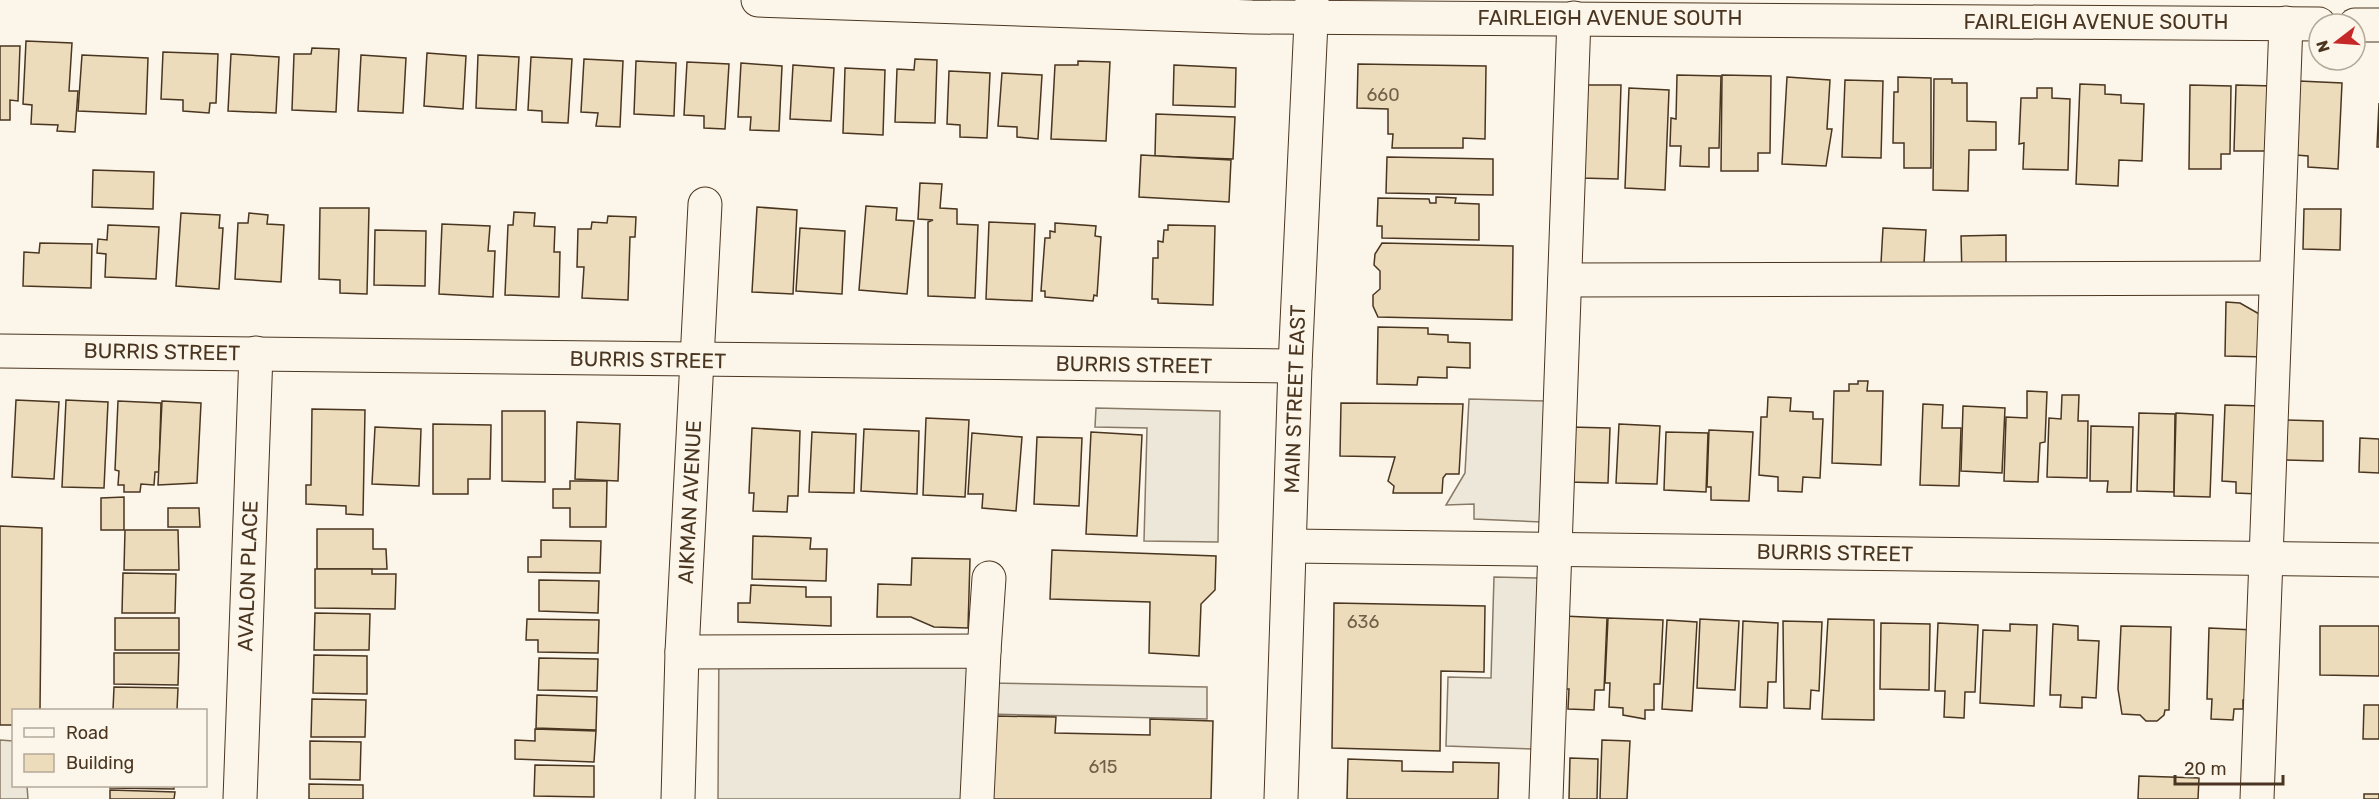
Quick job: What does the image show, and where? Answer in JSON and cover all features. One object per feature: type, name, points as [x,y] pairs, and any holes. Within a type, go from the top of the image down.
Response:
[{"type":"street","name":"FAIRLEIGH AVENUE SOUTH","points":[[758,0],[1312,8],[1574,18],[2307,24]]},
{"type":"street","name":"MAIN STREET EAST","points":[[1281,799],[1296,366],[1312,8]]},
{"type":"street","points":[[1546,799],[1574,18]]},
{"type":"street","points":[[2258,799],[2286,23]]},
{"type":"street","name":"AIKMAN AVENUE","points":[[678,799],[682,652],[705,204]]},
{"type":"street","points":[[1565,280],[2276,278]]},
{"type":"street","name":"BURRIS STREET","points":[[0,351],[698,361],[1296,366]]},
{"type":"street","name":"AVALON PLACE","points":[[240,799],[256,353]]},
{"type":"street","name":"BURRIS STREET","points":[[1290,546],[2379,560]]},
{"type":"street","points":[[977,799],[989,578]]},
{"type":"street","points":[[682,652],[984,651]]},
{"type":"shaded area","points":[[1469,399],[1546,401],[1541,522],[1474,519],[1474,504],[1446,505],[1465,473]]},
{"type":"shaded area","points":[[1096,408],[1220,411],[1218,542],[1144,541],[1147,428],[1095,427]]},
{"type":"shaded area","points":[[1494,577],[1538,578],[1532,749],[1446,746],[1448,677],[1491,678]]},
{"type":"shaded area","points":[[719,641],[983,645],[981,799],[718,799]]},
{"type":"shaded area","points":[[988,683],[1207,687],[1207,719],[988,714]]},
{"type":"shaded area","points":[[0,740],[12,741],[12,787],[27,787],[28,799],[0,799]]},
{"type":"building","points":[[26,41],[72,43],[69,91],[78,91],[75,132],[57,131],[58,125],[31,124],[32,105],[23,104]]},
{"type":"building","points":[[0,46],[20,46],[18,101],[10,100],[10,120],[0,120]]},
{"type":"building","points":[[312,48],[339,49],[336,112],[292,110],[294,54],[311,54]]},
{"type":"building","points":[[163,52],[218,54],[216,103],[210,103],[209,113],[183,111],[183,100],[161,99]]},
{"type":"building","points":[[427,53],[466,56],[463,109],[424,106]]},
{"type":"building","points":[[231,54],[279,57],[276,113],[228,111]]},
{"type":"building","points":[[82,55],[148,58],[146,114],[78,111]]},
{"type":"building","points":[[361,55],[406,58],[403,113],[358,111]]},
{"type":"building","points":[[478,55],[519,57],[516,110],[476,108]]},
{"type":"building","points":[[531,57],[572,59],[568,123],[542,122],[542,111],[528,110]]},
{"type":"building","points":[[584,59],[623,61],[620,127],[596,126],[598,113],[581,112]]},
{"type":"building","points":[[915,59],[937,60],[935,123],[895,122],[897,69],[914,70]]},
{"type":"building","points":[[636,61],[676,63],[674,116],[634,114]]},
{"type":"building","points":[[1078,61],[1110,62],[1106,141],[1051,139],[1055,65],[1078,65]]},
{"type":"building","points":[[687,62],[729,64],[725,129],[704,128],[704,116],[684,115]]},
{"type":"building","points":[[741,63],[782,66],[779,131],[750,130],[751,117],[738,117]]},
{"type":"building","points":[[1358,64],[1486,66],[1485,139],[1463,138],[1463,148],[1392,148],[1393,134],[1388,134],[1388,109],[1357,108]]},
{"type":"building","points":[[793,65],[834,68],[831,121],[790,119]]},
{"type":"building","points":[[1174,65],[1236,68],[1235,107],[1173,105]]},
{"type":"building","points":[[845,68],[885,70],[883,135],[843,133]]},
{"type":"building","points":[[949,71],[990,73],[987,138],[960,137],[960,125],[947,124]]},
{"type":"building","points":[[1002,73],[1042,75],[1038,139],[1017,137],[1017,127],[998,126]]},
{"type":"building","points":[[1677,75],[1721,76],[1719,148],[1709,148],[1709,167],[1680,166],[1681,146],[1670,146],[1671,118],[1676,119]]},
{"type":"building","points":[[1722,75],[1771,76],[1770,153],[1758,153],[1758,171],[1721,171]]},
{"type":"building","points":[[1787,77],[1830,80],[1827,129],[1832,129],[1826,166],[1782,164]]},
{"type":"building","points":[[1898,77],[1931,78],[1931,168],[1904,168],[1904,143],[1893,143],[1894,92],[1898,92]]},
{"type":"building","points":[[1934,79],[1952,79],[1952,83],[1967,83],[1967,121],[1996,122],[1996,150],[1969,150],[1968,191],[1933,190]]},
{"type":"building","points":[[1845,80],[1883,81],[1881,158],[1842,157]]},
{"type":"building","points":[[2299,81],[2342,83],[2338,169],[2308,167],[2308,156],[2296,155]]},
{"type":"building","points":[[2080,84],[2105,85],[2105,94],[2121,95],[2121,103],[2144,104],[2142,161],[2119,160],[2118,186],[2076,184]]},
{"type":"building","points":[[1583,85],[1621,85],[1618,179],[1581,178]]},
{"type":"building","points":[[2190,85],[2231,86],[2230,154],[2221,154],[2221,169],[2189,169]]},
{"type":"building","points":[[2236,85],[2273,86],[2275,151],[2234,151]]},
{"type":"building","points":[[1629,88],[1669,90],[1665,190],[1625,188]]},
{"type":"building","points":[[2037,88],[2052,88],[2052,98],[2070,99],[2068,170],[2023,169],[2024,143],[2019,144],[2021,98],[2037,98]]},
{"type":"building","points":[[2379,103],[2379,147],[2377,147]]},
{"type":"building","points":[[1156,114],[1235,117],[1233,159],[1155,156]]},
{"type":"building","points":[[1141,155],[1231,160],[1229,202],[1139,197]]},
{"type":"building","points":[[1387,157],[1493,159],[1493,195],[1386,193]]},
{"type":"building","points":[[93,170],[154,172],[153,209],[92,207]]},
{"type":"building","points":[[920,183],[942,184],[940,208],[957,209],[957,224],[978,225],[975,298],[928,296],[928,222],[933,220],[918,219]]},
{"type":"building","points":[[1436,197],[1456,198],[1455,203],[1479,204],[1479,240],[1382,238],[1382,226],[1377,226],[1378,198],[1429,199],[1430,203],[1436,203]]},
{"type":"building","points":[[866,206],[897,208],[896,220],[914,221],[907,294],[859,290]]},
{"type":"building","points":[[757,207],[797,210],[793,294],[752,292]]},
{"type":"building","points":[[320,208],[369,208],[367,294],[340,293],[340,280],[319,279]]},
{"type":"building","points":[[2304,209],[2341,209],[2340,250],[2303,249]]},
{"type":"building","points":[[514,212],[535,213],[534,226],[555,227],[554,252],[560,252],[559,297],[505,295],[508,225],[513,225]]},
{"type":"building","points":[[181,213],[220,215],[219,228],[223,228],[219,289],[176,286]]},
{"type":"building","points":[[249,213],[268,215],[267,224],[284,225],[281,282],[235,279],[238,223],[248,223]]},
{"type":"building","points":[[608,216],[636,217],[635,237],[630,237],[628,300],[582,298],[584,267],[577,267],[578,229],[591,229],[592,222],[607,223]]},
{"type":"building","points":[[989,222],[1035,224],[1032,301],[986,299]]},
{"type":"building","points":[[1055,223],[1096,226],[1095,236],[1101,237],[1097,296],[1094,295],[1093,301],[1045,297],[1045,291],[1041,291],[1045,238],[1050,238],[1050,231],[1055,232]]},
{"type":"building","points":[[442,224],[490,226],[488,251],[495,251],[493,297],[439,294]]},
{"type":"building","points":[[108,225],[159,227],[156,279],[105,277],[106,254],[97,253],[98,239],[107,240]]},
{"type":"building","points":[[1168,225],[1215,226],[1213,305],[1158,303],[1158,299],[1152,299],[1153,258],[1158,258],[1158,241],[1163,242],[1164,230],[1168,230]]},
{"type":"building","points":[[800,228],[845,231],[842,294],[796,291]]},
{"type":"building","points":[[1883,228],[1926,230],[1924,264],[1881,263]]},
{"type":"building","points":[[375,230],[426,231],[425,286],[374,285]]},
{"type":"building","points":[[2006,235],[2006,275],[1962,276],[1961,236]]},
{"type":"building","points":[[40,243],[92,244],[91,288],[23,286],[24,252],[39,253]]},
{"type":"building","points":[[1382,243],[1513,246],[1512,320],[1378,317],[1373,306],[1373,295],[1380,289],[1380,271],[1374,265],[1375,254]]},
{"type":"building","points":[[2226,302],[2240,303],[2268,319],[2267,357],[2225,356]]},
{"type":"building","points":[[1378,327],[1428,328],[1428,334],[1448,335],[1448,342],[1470,343],[1470,368],[1447,367],[1447,378],[1418,377],[1417,385],[1377,384]]},
{"type":"building","points":[[1858,381],[1868,381],[1867,391],[1883,391],[1881,465],[1832,463],[1834,391],[1849,391],[1849,384],[1858,384]]},
{"type":"building","points":[[2027,391],[2047,392],[2045,442],[2040,443],[2038,482],[2004,481],[2006,417],[2027,418]]},
{"type":"building","points":[[2062,395],[2079,395],[2078,421],[2088,421],[2087,478],[2047,477],[2049,418],[2061,419]]},
{"type":"building","points":[[1768,397],[1791,398],[1790,411],[1813,412],[1813,419],[1823,419],[1820,478],[1803,477],[1802,492],[1778,491],[1778,477],[1759,475],[1761,417],[1767,417]]},
{"type":"building","points":[[16,400],[59,402],[54,479],[12,477]]},
{"type":"building","points":[[66,400],[108,402],[104,488],[62,487]]},
{"type":"building","points":[[118,401],[161,403],[159,472],[155,472],[154,485],[141,484],[140,492],[124,492],[124,485],[118,485],[119,471],[115,470]]},
{"type":"building","points":[[162,401],[201,403],[197,483],[158,485]]},
{"type":"building","points":[[1341,403],[1463,404],[1459,474],[1446,474],[1443,478],[1442,493],[1393,493],[1394,486],[1388,481],[1395,457],[1340,456]]},
{"type":"building","points":[[1923,404],[1943,405],[1942,428],[1961,428],[1959,486],[1920,485]]},
{"type":"building","points":[[2225,405],[2262,406],[2258,494],[2236,493],[2236,482],[2222,481]]},
{"type":"building","points":[[1963,406],[2005,408],[2002,473],[1961,471]]},
{"type":"building","points":[[312,409],[365,410],[363,515],[346,514],[346,506],[306,504],[306,485],[311,485]]},
{"type":"building","points":[[502,411],[545,411],[545,482],[502,481]]},
{"type":"building","points":[[2139,413],[2175,414],[2174,492],[2137,491]]},
{"type":"building","points":[[2176,413],[2213,415],[2210,497],[2174,496]]},
{"type":"building","points":[[926,418],[969,420],[965,497],[923,495]]},
{"type":"building","points":[[2285,420],[2323,421],[2323,461],[2284,460]]},
{"type":"building","points":[[577,422],[620,424],[618,481],[575,479]]},
{"type":"building","points":[[433,424],[491,425],[490,479],[468,479],[468,494],[433,494]]},
{"type":"building","points":[[1619,424],[1660,426],[1657,484],[1616,483]]},
{"type":"building","points":[[2091,426],[2133,427],[2131,492],[2107,492],[2108,481],[2090,481]]},
{"type":"building","points":[[375,427],[421,429],[419,486],[372,484]]},
{"type":"building","points":[[1570,427],[1610,428],[1608,483],[1568,482]]},
{"type":"building","points":[[752,428],[800,431],[798,496],[788,496],[787,512],[753,511],[754,493],[749,493]]},
{"type":"building","points":[[864,429],[919,431],[917,494],[861,491]]},
{"type":"building","points":[[1709,430],[1753,432],[1749,501],[1711,500],[1711,487],[1707,487]]},
{"type":"building","points":[[812,432],[856,434],[854,493],[809,492]]},
{"type":"building","points":[[1091,432],[1142,435],[1137,536],[1086,534]]},
{"type":"building","points":[[1666,432],[1708,433],[1706,492],[1664,490]]},
{"type":"building","points":[[972,433],[1022,437],[1016,511],[982,508],[983,494],[968,494]]},
{"type":"building","points":[[1037,437],[1082,438],[1079,506],[1034,504]]},
{"type":"building","points":[[2360,438],[2379,439],[2379,473],[2359,472]]},
{"type":"building","points":[[570,481],[607,481],[606,527],[570,527],[570,508],[553,508],[553,489],[570,489]]},
{"type":"building","points":[[124,497],[124,530],[101,530],[101,498]]},
{"type":"building","points":[[168,508],[199,508],[200,527],[168,527]]},
{"type":"building","points":[[0,526],[42,528],[40,709],[12,709],[12,725],[0,725]]},
{"type":"building","points":[[317,529],[373,529],[373,549],[386,549],[387,569],[317,569]]},
{"type":"building","points":[[125,530],[178,530],[179,570],[124,570]]},
{"type":"building","points":[[753,536],[811,538],[810,549],[827,549],[826,581],[752,579]]},
{"type":"building","points":[[541,540],[601,541],[600,573],[528,572],[528,557],[541,557]]},
{"type":"building","points":[[1052,550],[1216,556],[1215,590],[1201,604],[1199,656],[1149,653],[1150,602],[1050,599]]},
{"type":"building","points":[[912,558],[970,559],[968,628],[934,627],[911,617],[877,617],[878,584],[911,585]]},
{"type":"building","points":[[315,569],[372,569],[372,574],[396,574],[395,609],[315,608]]},
{"type":"building","points":[[123,573],[176,574],[175,613],[122,613]]},
{"type":"building","points":[[539,580],[599,581],[598,613],[539,611]]},
{"type":"building","points":[[751,585],[806,587],[806,597],[831,597],[831,626],[738,622],[738,603],[750,603]]},
{"type":"building","points":[[1334,603],[1485,606],[1484,672],[1441,671],[1440,751],[1332,748]]},
{"type":"building","points":[[315,613],[370,614],[369,650],[314,650]]},
{"type":"building","points":[[1563,616],[1607,618],[1604,690],[1595,690],[1594,710],[1568,709],[1569,689],[1560,689]]},
{"type":"building","points":[[115,618],[179,618],[179,650],[115,650]]},
{"type":"building","points":[[1608,618],[1663,620],[1660,684],[1654,684],[1654,710],[1645,710],[1645,719],[1623,715],[1623,708],[1609,707],[1610,683],[1605,683]]},
{"type":"building","points":[[527,619],[599,620],[598,653],[538,652],[538,640],[526,640]]},
{"type":"building","points":[[1700,619],[1739,621],[1735,690],[1697,688]]},
{"type":"building","points":[[1828,619],[1874,620],[1874,720],[1822,719]]},
{"type":"building","points":[[1667,620],[1697,622],[1692,711],[1662,709]]},
{"type":"building","points":[[1743,621],[1778,623],[1776,682],[1768,682],[1767,708],[1740,707]]},
{"type":"building","points":[[1783,621],[1822,622],[1819,691],[1811,690],[1810,709],[1784,708]]},
{"type":"building","points":[[1881,623],[1930,624],[1929,690],[1880,689]]},
{"type":"building","points":[[1938,623],[1978,625],[1975,692],[1965,692],[1964,718],[1944,717],[1945,691],[1935,691]]},
{"type":"building","points":[[2010,624],[2037,625],[2034,706],[1980,703],[1983,630],[2010,631]]},
{"type":"building","points":[[2053,624],[2078,626],[2078,640],[2099,641],[2096,698],[2082,697],[2082,708],[2060,707],[2061,695],[2050,695]]},
{"type":"building","points":[[2121,626],[2171,627],[2169,710],[2165,710],[2164,715],[2157,721],[2146,721],[2140,715],[2122,714],[2118,689]]},
{"type":"building","points":[[2320,626],[2379,626],[2379,676],[2320,675]]},
{"type":"building","points":[[2209,628],[2255,630],[2253,700],[2243,700],[2243,709],[2234,709],[2233,720],[2211,719],[2212,699],[2207,699]]},
{"type":"building","points":[[114,653],[179,653],[178,685],[114,684]]},
{"type":"building","points":[[314,655],[367,656],[367,694],[313,693]]},
{"type":"building","points":[[539,658],[598,659],[597,691],[538,690]]},
{"type":"building","points":[[114,687],[178,688],[177,709],[113,709]]},
{"type":"building","points":[[537,695],[597,697],[596,730],[536,728]]},
{"type":"building","points":[[312,699],[366,700],[365,737],[311,737]]},
{"type":"building","points":[[2364,705],[2379,705],[2379,739],[2363,739]]},
{"type":"building","points":[[995,716],[1056,717],[1055,733],[1150,735],[1150,719],[1213,721],[1211,799],[993,799]]},
{"type":"building","points":[[535,729],[596,731],[594,762],[515,759],[515,740],[535,741]]},
{"type":"building","points":[[1602,740],[1630,741],[1627,799],[1600,799]]},
{"type":"building","points":[[310,741],[361,742],[360,780],[310,779]]},
{"type":"building","points":[[1570,758],[1598,759],[1597,799],[1569,799]]},
{"type":"building","points":[[1348,759],[1402,761],[1402,771],[1453,772],[1453,762],[1499,763],[1498,799],[1347,799]]},
{"type":"building","points":[[535,765],[594,766],[594,797],[534,796]]},
{"type":"building","points":[[2139,776],[2199,778],[2198,799],[2138,799]]},
{"type":"building","points":[[309,784],[363,785],[363,799],[309,799]]},
{"type":"building","points":[[174,787],[174,789],[110,788]]},
{"type":"building","points":[[110,790],[175,792],[174,799],[110,799]]},
{"type":"building","points":[[2364,794],[2379,794],[2379,799],[2364,799]]}]
